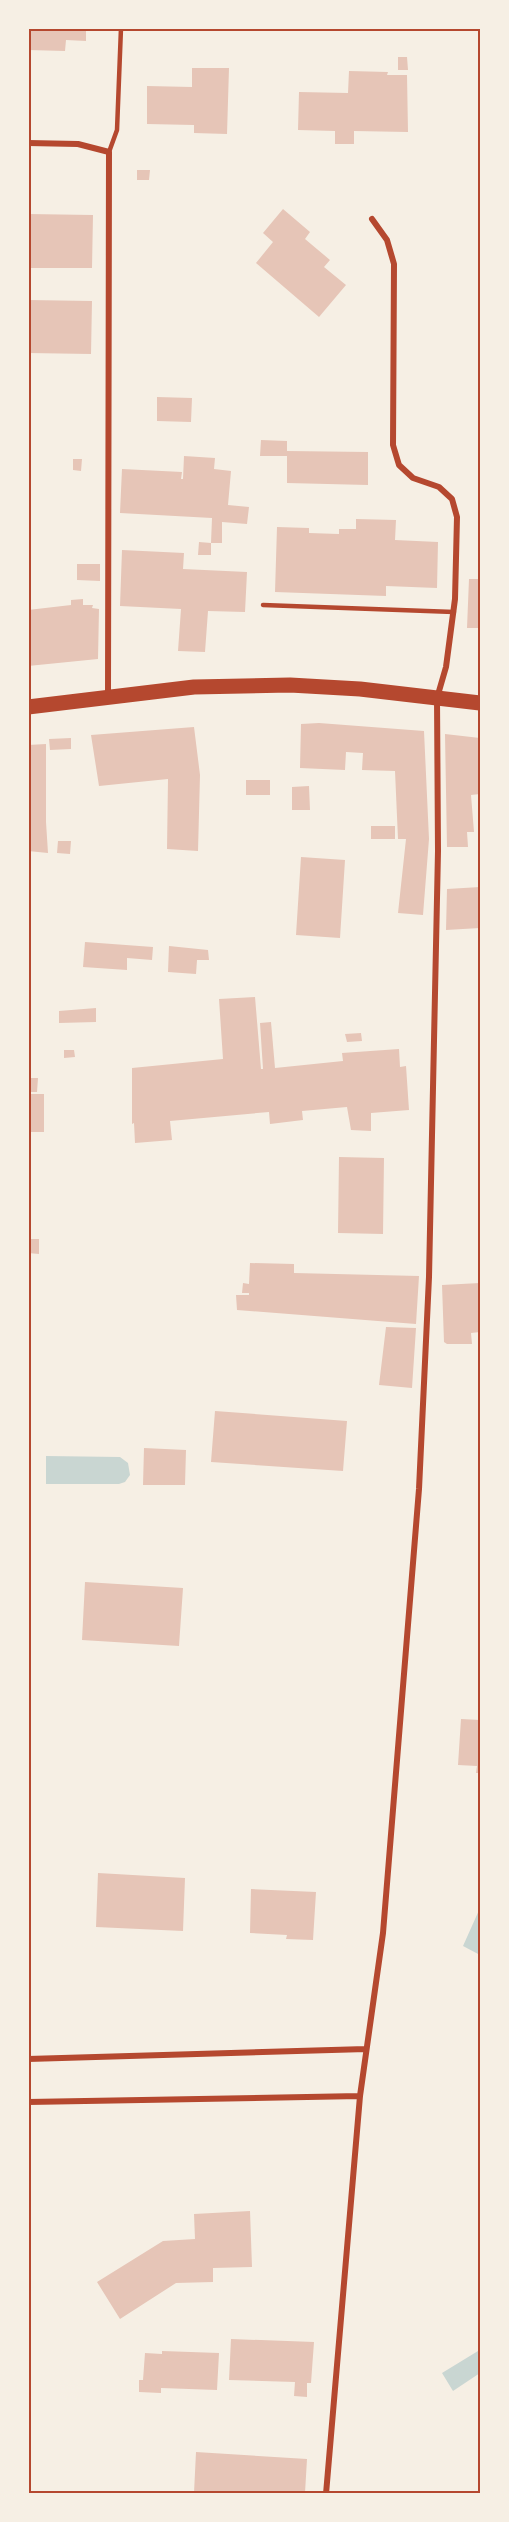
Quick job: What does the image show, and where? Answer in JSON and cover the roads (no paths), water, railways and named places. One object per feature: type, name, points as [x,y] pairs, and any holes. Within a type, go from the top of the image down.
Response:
[{"type":"main road","points":[[28,706],[194,687],[290,685],[360,689],[480,703]]},
{"type":"street","points":[[28,143],[78,144],[109,152],[108,698]]},
{"type":"street","points":[[326,2493],[360,2096],[383,1933],[419,1489],[429,1277],[438,862],[437,698],[446,668],[454,612],[457,517],[452,499],[439,487],[413,478],[399,465],[393,445],[394,264],[387,240],[372,219]]},
{"type":"street","points":[[28,2059],[366,2049]]},
{"type":"street","points":[[28,2102],[360,2096]]},
{"type":"lane","points":[[109,152],[117,130],[121,28]]},
{"type":"lane","points":[[263,605],[454,612]]}]
